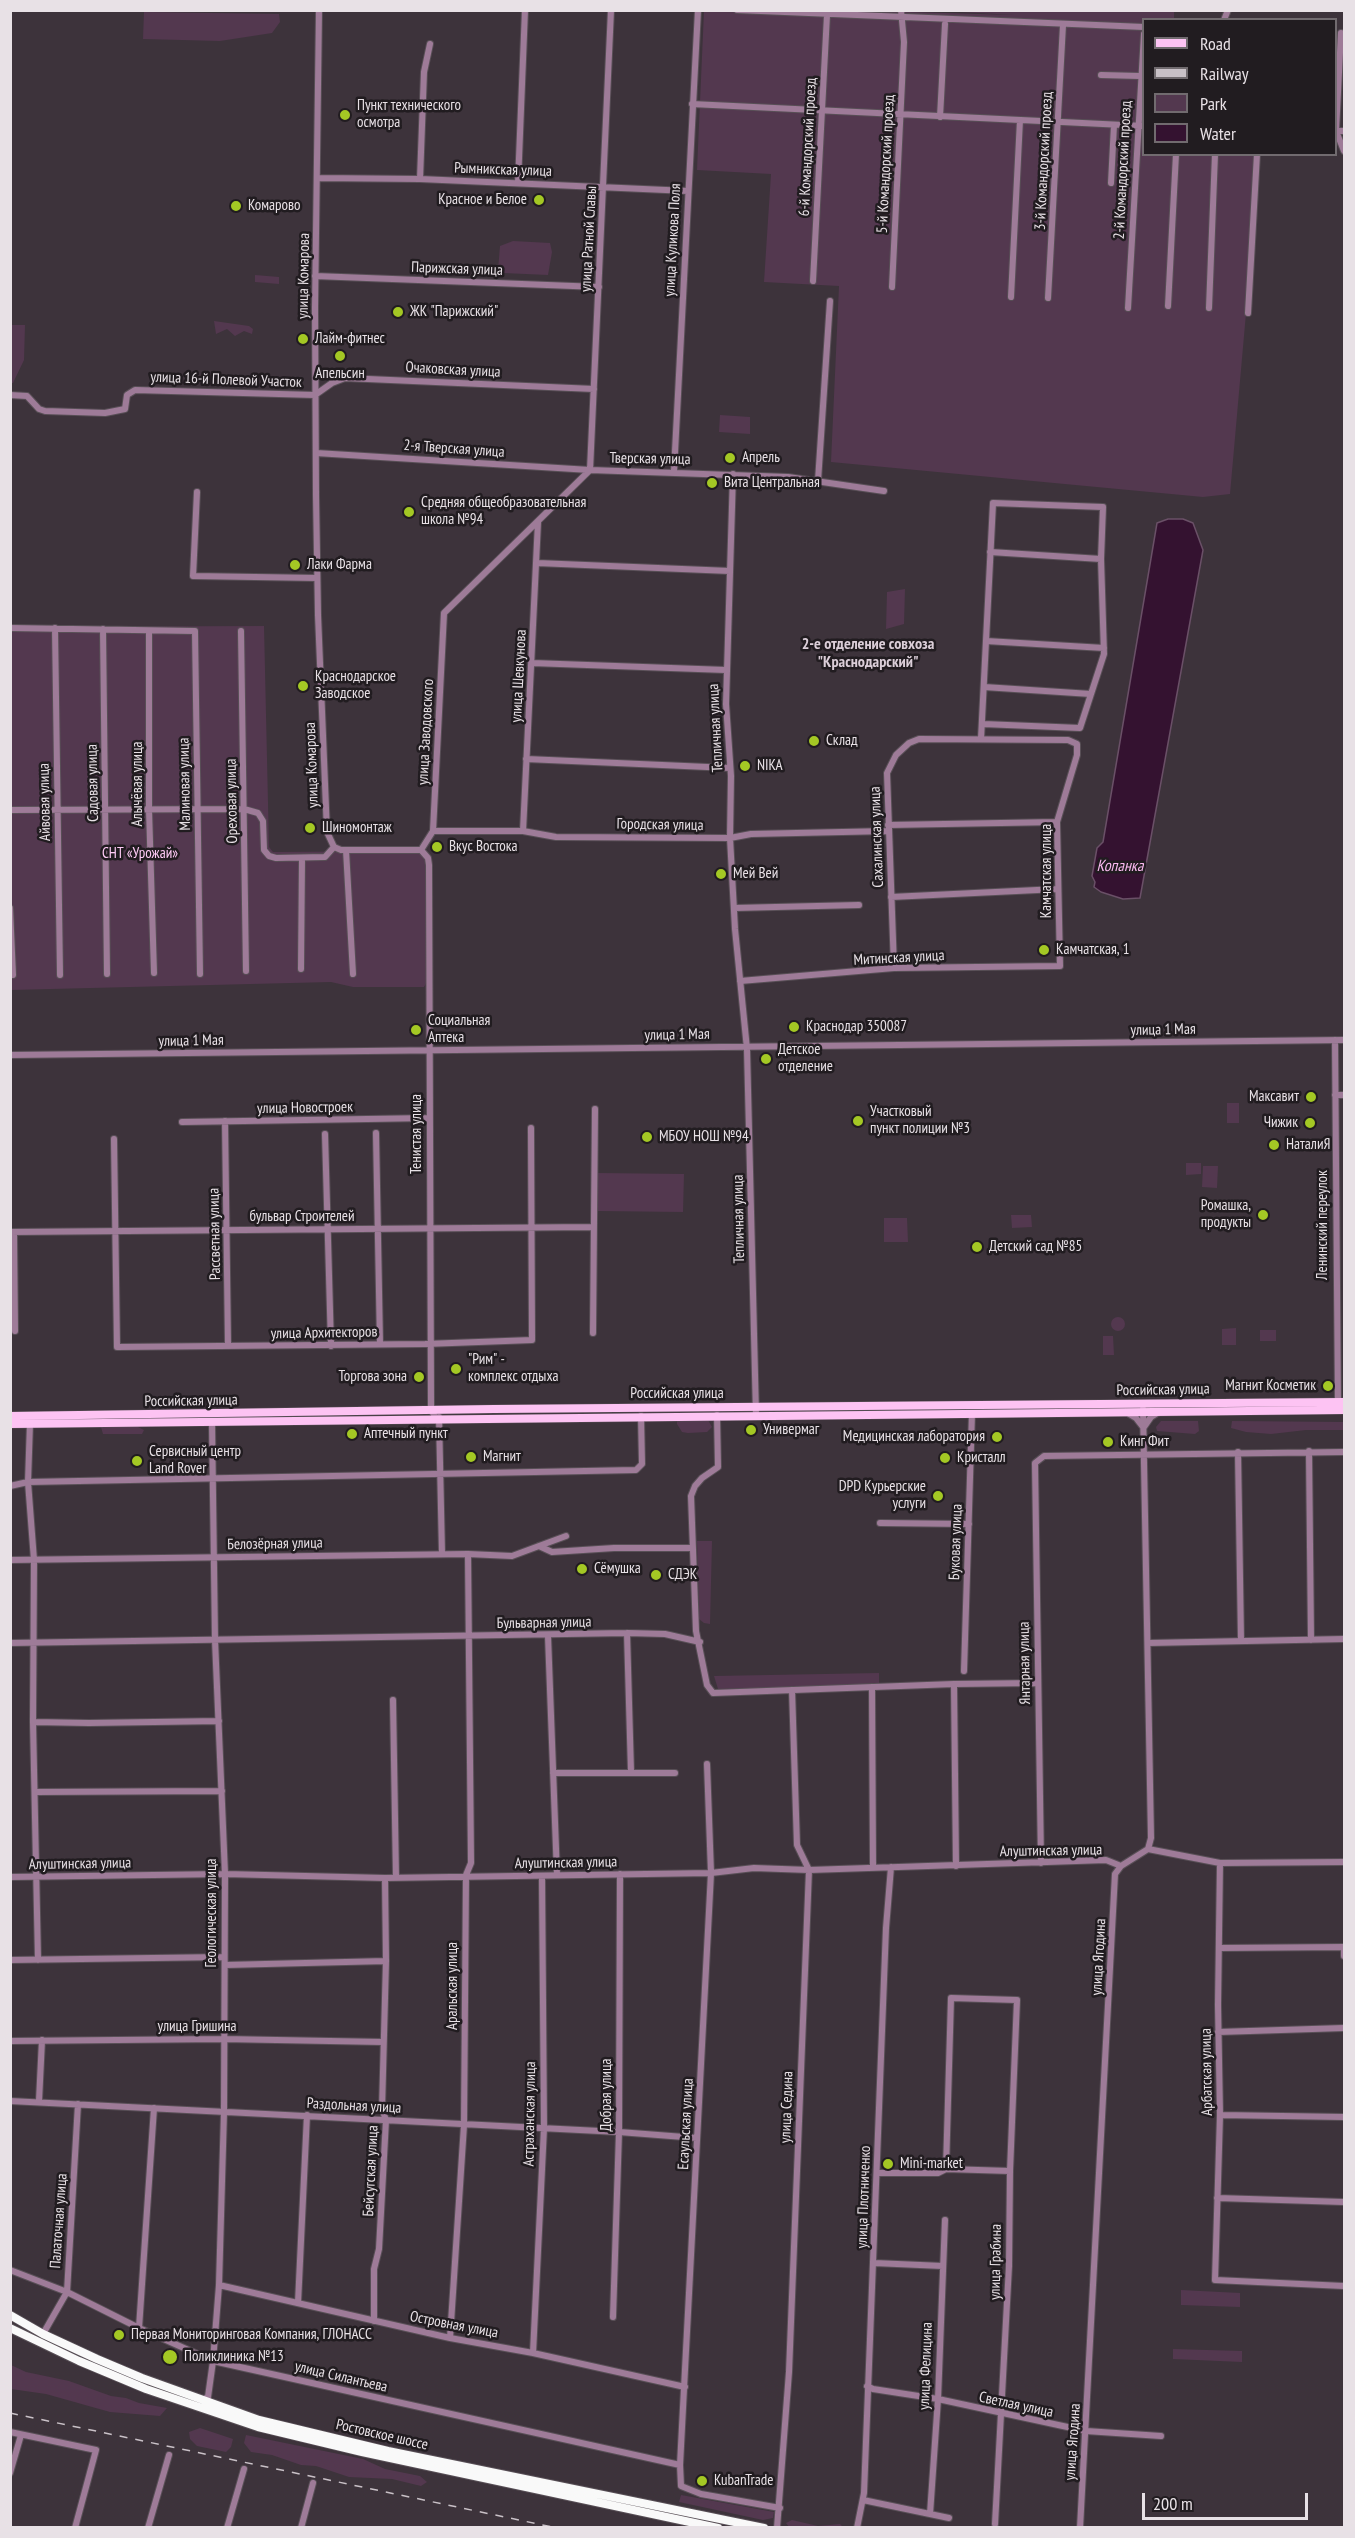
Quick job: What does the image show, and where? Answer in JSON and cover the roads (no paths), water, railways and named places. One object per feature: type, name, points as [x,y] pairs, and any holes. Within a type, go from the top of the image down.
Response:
[{"type":"highway","name":"Ростовское шоссе","points":[[10,2315],[43,2334],[138,2377],[259,2420],[379,2449],[764,2528]]},
{"type":"highway","name":"Ростовское шоссе","points":[[10,2328],[79,2361],[147,2389],[258,2427],[362,2452],[718,2528]]},
{"type":"main road","name":"Российская улица","points":[[10,1424],[30,1420],[435,1414],[1341,1406]]},
{"type":"main road","name":"Российская улица","points":[[10,1416],[30,1420],[212,1422],[435,1414],[641,1416],[717,1415],[756,1411],[1126,1412],[1143,1408],[1159,1412],[1341,1406]]},
{"type":"street","name":"улица Комарова","points":[[319,10],[315,276],[315,395],[320,453],[317,578],[327,832],[333,845]]},
{"type":"street","points":[[518,183],[525,10]]},
{"type":"street","name":"улица Ратной Славы","points":[[590,470],[611,10]]},
{"type":"street","name":"улица Куликова Поля","points":[[674,471],[698,10]]},
{"type":"street","points":[[738,10],[1142,27]]},
{"type":"street","name":"5-й Командорский проезд","points":[[892,287],[904,42],[901,10]]},
{"type":"street","name":"6-й Командорский проезд","points":[[813,281],[827,15]]},
{"type":"street","points":[[940,117],[945,24]]},
{"type":"street","name":"3-й Командорский проезд","points":[[1048,298],[1063,24]]},
{"type":"street","points":[[1337,111],[1341,33]]},
{"type":"street","points":[[420,179],[424,72],[430,44]]},
{"type":"street","name":"2-й Командорский проезд","points":[[1128,308],[1141,126],[1142,48]]},
{"type":"street","points":[[1101,75],[1140,76]]},
{"type":"street","points":[[692,104],[1141,126]]},
{"type":"street","points":[[1011,297],[1020,120]]},
{"type":"street","points":[[1111,183],[1114,124]]},
{"type":"street","points":[[1337,134],[1344,151]]},
{"type":"street","points":[[1168,306],[1176,156]]},
{"type":"street","points":[[1209,308],[1215,156]]},
{"type":"street","points":[[1248,313],[1257,156]]},
{"type":"street","name":"Рымникская улица","points":[[317,178],[420,179],[688,191]]},
{"type":"street","name":"Парижская улица","points":[[315,276],[599,287]]},
{"type":"street","points":[[830,301],[818,481],[884,490]]},
{"type":"street","name":"Очаковская улица","points":[[315,395],[332,383],[345,378],[594,389]]},
{"type":"street","name":"улица 16-й Полевой Участок","points":[[10,395],[27,396],[39,409],[45,411],[105,413],[125,410],[133,391],[315,395]]},
{"type":"street","name":"2-я Тверская улица","points":[[320,453],[590,470]]},
{"type":"street","name":"Тверская улица","points":[[444,612],[590,470],[674,471],[788,477],[818,481]]},
{"type":"street","name":"Тепличная улица","points":[[733,474],[726,670],[730,838],[740,984],[747,1046],[756,1411]]},
{"type":"street","points":[[197,492],[193,576],[317,578]]},
{"type":"street","points":[[977,739],[982,724],[993,503],[1103,507],[1101,559],[1104,654],[1080,728],[982,724]]},
{"type":"street","name":"улица Шевкунова","points":[[523,831],[538,522]]},
{"type":"street","points":[[990,552],[1101,559]]},
{"type":"street","points":[[537,563],[730,571]]},
{"type":"street","name":"улица Заводовского","points":[[421,850],[433,831],[444,612]]},
{"type":"street","points":[[10,628],[149,632]]},
{"type":"street","name":"Айвовая улица","points":[[55,628],[60,975]]},
{"type":"street","name":"Садовая улица","points":[[103,629],[107,974]]},
{"type":"street","name":"Малиновая улица","points":[[149,632],[195,630],[200,974]]},
{"type":"street","name":"Ореховая улица","points":[[242,631],[246,970]]},
{"type":"street","name":"Алычёвая улица","points":[[149,632],[149,809],[154,973]]},
{"type":"street","points":[[986,641],[1104,648]]},
{"type":"street","points":[[532,663],[726,670]]},
{"type":"street","points":[[984,687],[1091,694]]},
{"type":"street","name":"Сахалинская улица","points":[[894,968],[887,773],[896,755],[909,743],[919,739],[1068,740],[1077,744]]},
{"type":"street","name":"Камчатская улица","points":[[1060,966],[1057,822],[1077,755],[1077,744]]},
{"type":"street","points":[[526,759],[730,768]]},
{"type":"street","points":[[10,810],[244,809],[258,813],[263,821],[264,850],[269,856],[325,857],[333,845],[346,850],[421,850]]},
{"type":"street","name":"Городская улица","points":[[433,831],[523,831],[556,837],[730,838],[751,834],[1057,822]]},
{"type":"street","points":[[346,850],[352,974]]},
{"type":"street","name":"Тенистая улица","points":[[421,850],[428,858],[429,865],[431,1343],[440,1473],[442,1554]]},
{"type":"street","points":[[301,969],[302,858]]},
{"type":"street","points":[[891,897],[1058,889]]},
{"type":"street","points":[[734,908],[859,905]]},
{"type":"street","points":[[10,908],[13,975]]},
{"type":"street","name":"Митинская улица","points":[[740,984],[894,968],[1060,966]]},
{"type":"street","name":"Ленинский переулок","points":[[1335,1040],[1341,1406]]},
{"type":"street","name":"улица 1 Мая","points":[[10,1055],[1344,1040]]},
{"type":"street","points":[[1335,1095],[1344,1095]]},
{"type":"street","points":[[593,1333],[595,1109]]},
{"type":"street","name":"улица Новостроек","points":[[182,1122],[429,1118]]},
{"type":"street","name":"Рассветная улица","points":[[225,1121],[228,1346]]},
{"type":"street","points":[[531,1128],[531,1228]]},
{"type":"street","points":[[376,1133],[376,1228],[380,1344]]},
{"type":"street","points":[[325,1134],[331,1346]]},
{"type":"street","points":[[114,1139],[115,1231]]},
{"type":"street","name":"бульвар Строителей","points":[[12,1232],[593,1227]]},
{"type":"street","name":"улица Архитекторов","points":[[115,1231],[117,1347],[331,1346],[532,1340],[531,1228]]},
{"type":"street","points":[[12,1232],[15,1331]]},
{"type":"street","points":[[1121,1866],[1148,1849],[1151,1838],[1143,1408]]},
{"type":"street","points":[[1126,1412],[1136,1418],[1143,1427]]},
{"type":"street","points":[[1143,1427],[1151,1417],[1159,1412]]},
{"type":"street","name":"Буковая улица","points":[[964,1671],[972,1413]]},
{"type":"street","points":[[717,1415],[718,1467],[702,1478],[695,1486],[691,1496],[696,1631],[707,1685],[713,1693],[1037,1683]]},
{"type":"street","points":[[10,1486],[28,1482],[636,1470],[642,1464],[641,1416]]},
{"type":"street","points":[[30,1420],[28,1482],[34,1560],[33,1722],[38,1960]]},
{"type":"street","name":"Геологическая улица","points":[[201,2400],[208,2397],[213,2361],[219,2285],[224,2112],[225,1874],[215,1640],[212,1422]]},
{"type":"street","points":[[1309,1451],[1311,1640]]},
{"type":"street","points":[[1238,1452],[1241,1641]]},
{"type":"street","points":[[1144,1454],[1344,1452]]},
{"type":"street","name":"Янтарная улица","points":[[1041,1863],[1035,1463],[1044,1456],[1144,1454]]},
{"type":"street","points":[[880,1522],[969,1524]]},
{"type":"street","name":"Белозёрная улица","points":[[10,1560],[442,1554],[512,1556],[566,1536]]},
{"type":"street","name":"Белозёрная улица","points":[[539,1546],[552,1552],[614,1548],[693,1548]]},
{"type":"street","name":"Аральская улица","points":[[450,2338],[464,2124],[466,1875],[471,1863],[468,1554]]},
{"type":"street","points":[[627,1633],[631,1772]]},
{"type":"street","name":"Бульварная улица","points":[[10,1643],[627,1633],[665,1634],[700,1642]]},
{"type":"street","points":[[548,1636],[557,1875]]},
{"type":"street","points":[[1148,1643],[1344,1639]]},
{"type":"street","points":[[954,1684],[956,1866]]},
{"type":"street","points":[[872,1687],[873,1868]]},
{"type":"street","name":"улица Седина","points":[[777,2528],[789,2372],[809,1870],[797,1845],[792,1690]]},
{"type":"street","points":[[393,1700],[396,1878]]},
{"type":"street","points":[[33,1722],[219,1721]]},
{"type":"street","name":"Есаульская улица","points":[[707,1764],[711,1873],[680,2465],[681,2486],[701,2494],[780,2508]]},
{"type":"street","points":[[553,1773],[675,1773]]},
{"type":"street","points":[[35,1792],[222,1791]]},
{"type":"street","points":[[1148,1849],[1220,1863],[1344,1862]]},
{"type":"street","name":"Алуштинская улица","points":[[10,1877],[225,1874],[385,1878],[466,1875],[542,1876],[1106,1860],[1121,1866]]},
{"type":"street","name":"Арбатская улица","points":[[1220,1863],[1218,2032],[1220,2115],[1215,2280],[1344,2286]]},
{"type":"street","name":"улица Ягодина","points":[[1080,2528],[1115,1874],[1121,1866]]},
{"type":"street","name":"улица Плотниченко","points":[[857,2528],[863,2500],[886,1928],[891,1867]]},
{"type":"street","name":"Добрая улица","points":[[613,2317],[619,2132],[620,1874]]},
{"type":"street","name":"Астраханская улица","points":[[533,2353],[544,2128],[542,1876]]},
{"type":"street","name":"Бейсугская улица","points":[[374,2321],[374,2270],[379,2249],[386,2120],[382,2109],[386,1961],[385,1878]]},
{"type":"street","points":[[1220,1948],[1344,1947],[1344,1956]]},
{"type":"street","points":[[10,1960],[224,1957]]},
{"type":"street","points":[[225,1965],[386,1961]]},
{"type":"street","name":"улица Грабина","points":[[946,2169],[951,1998],[1017,2000],[1003,2415],[995,2524]]},
{"type":"street","points":[[1218,2032],[1344,2028]]},
{"type":"street","name":"улица Гришина","points":[[10,2041],[224,2039],[383,2042]]},
{"type":"street","points":[[39,2101],[42,2040]]},
{"type":"street","name":"Раздольная улица","points":[[10,2101],[306,2115],[697,2138]]},
{"type":"street","name":"Палаточная улица","points":[[43,2334],[67,2292],[78,2104]]},
{"type":"street","points":[[139,2328],[154,2108]]},
{"type":"street","points":[[298,2303],[306,2115]]},
{"type":"street","points":[[1220,2115],[1344,2117]]},
{"type":"street","points":[[877,2173],[938,2174],[946,2169],[1010,2171]]},
{"type":"street","points":[[1217,2198],[1344,2202]]},
{"type":"street","name":"улица Фелицина","points":[[930,2514],[938,2399],[945,2220]]},
{"type":"street","points":[[874,2263],[943,2266]]},
{"type":"street","name":"улица Силантьева","points":[[10,2270],[67,2292],[213,2361],[680,2465]]},
{"type":"street","name":"Островная улица","points":[[219,2285],[450,2338],[533,2353],[685,2387]]},
{"type":"street","name":"Светлая улица","points":[[867,2386],[1086,2431],[1161,2436]]},
{"type":"street","points":[[10,2432],[96,2450],[75,2528]]},
{"type":"street","points":[[10,2472],[21,2435]]},
{"type":"street","points":[[148,2528],[169,2455]]},
{"type":"street","points":[[227,2528],[244,2469]]},
{"type":"street","points":[[301,2528],[313,2483]]},
{"type":"street","points":[[863,2500],[949,2518]]},
{"type":"water","name":"Копанка","points":[[1168,519],[1183,519],[1193,523],[1203,550],[1140,898],[1123,899],[1101,892],[1094,887],[1095,882],[1092,876],[1097,848],[1103,842],[1157,523]]},
{"type":"railway","points":[[10,2413],[557,2528]]},
{"type":"place","name":"Пункт технического осмотра","points":[[345,115]]},
{"type":"place","name":"Красное и Белое","points":[[539,200]]},
{"type":"place","name":"Комарово","points":[[236,206]]},
{"type":"place","name":"ЖК \"Парижский\"","points":[[398,312]]},
{"type":"place","name":"Лайм-фитнес","points":[[303,339]]},
{"type":"place","name":"Апельсин","points":[[340,356]]},
{"type":"place","name":"Апрель","points":[[730,458]]},
{"type":"place","name":"Вита Центральная","points":[[712,483]]},
{"type":"place","name":"Средняя общеобразовательная школа №94","points":[[409,512]]},
{"type":"place","name":"Лаки Фарма","points":[[295,565]]},
{"type":"place","name":"Краснодарское Заводское","points":[[303,686]]},
{"type":"place","name":"Склад","points":[[814,741]]},
{"type":"place","name":"NIKA","points":[[745,766]]},
{"type":"place","name":"Шиномонтаж","points":[[310,828]]},
{"type":"place","name":"Вкус Востока","points":[[437,847]]},
{"type":"place","name":"Мей Вей","points":[[721,874]]},
{"type":"place","name":"Камчатская, 1","points":[[1044,950]]},
{"type":"place","name":"Краснодар 350087","points":[[794,1027]]},
{"type":"place","name":"Социальная Аптека","points":[[416,1030]]},
{"type":"place","name":"Детское отделение","points":[[766,1059]]},
{"type":"place","name":"Максавит","points":[[1311,1097]]},
{"type":"place","name":"Участковый пункт полиции №3","points":[[858,1121]]},
{"type":"place","name":"Чижик","points":[[1310,1123]]},
{"type":"place","name":"МБОУ НОШ №94","points":[[647,1137]]},
{"type":"place","name":"НаталиЯ","points":[[1274,1145]]},
{"type":"place","name":"Ромашка, продукты","points":[[1263,1215]]},
{"type":"place","name":"Детский сад №85","points":[[977,1247]]},
{"type":"place","name":"\"Рим\" - комплекс отдыха","points":[[456,1369]]},
{"type":"place","name":"Торгова зона","points":[[419,1377]]},
{"type":"place","name":"Магнит Косметик","points":[[1328,1386]]},
{"type":"place","name":"Универмаг","points":[[751,1430]]},
{"type":"place","name":"Аптечный пункт","points":[[352,1434]]},
{"type":"place","name":"Медицинская лаборатория","points":[[997,1437]]},
{"type":"place","name":"Кинг Фит","points":[[1108,1442]]},
{"type":"place","name":"Магнит","points":[[471,1457]]},
{"type":"place","name":"Кристалл","points":[[945,1458]]},
{"type":"place","name":"Сервисный центр Land Rover","points":[[137,1461]]},
{"type":"place","name":"DPD Курьерские услуги","points":[[938,1496]]},
{"type":"place","name":"Сёмушка","points":[[582,1569]]},
{"type":"place","name":"СДЭК","points":[[656,1575]]},
{"type":"place","name":"Mini-market","points":[[888,2164]]},
{"type":"place","name":"Первая Мониторинговая Компания, ГЛОНАСС","points":[[119,2335]]},
{"type":"place","name":"Поликлиника №13","points":[[170,2357]]},
{"type":"place","name":"KubanTrade","points":[[702,2481]]},
{"type":"district","name":"2-е отделение совхоза \"Краснодарский\"","points":[[868,653]]},
{"type":"park label","name":"СНТ «Урожай»","points":[[140,854]]}]
